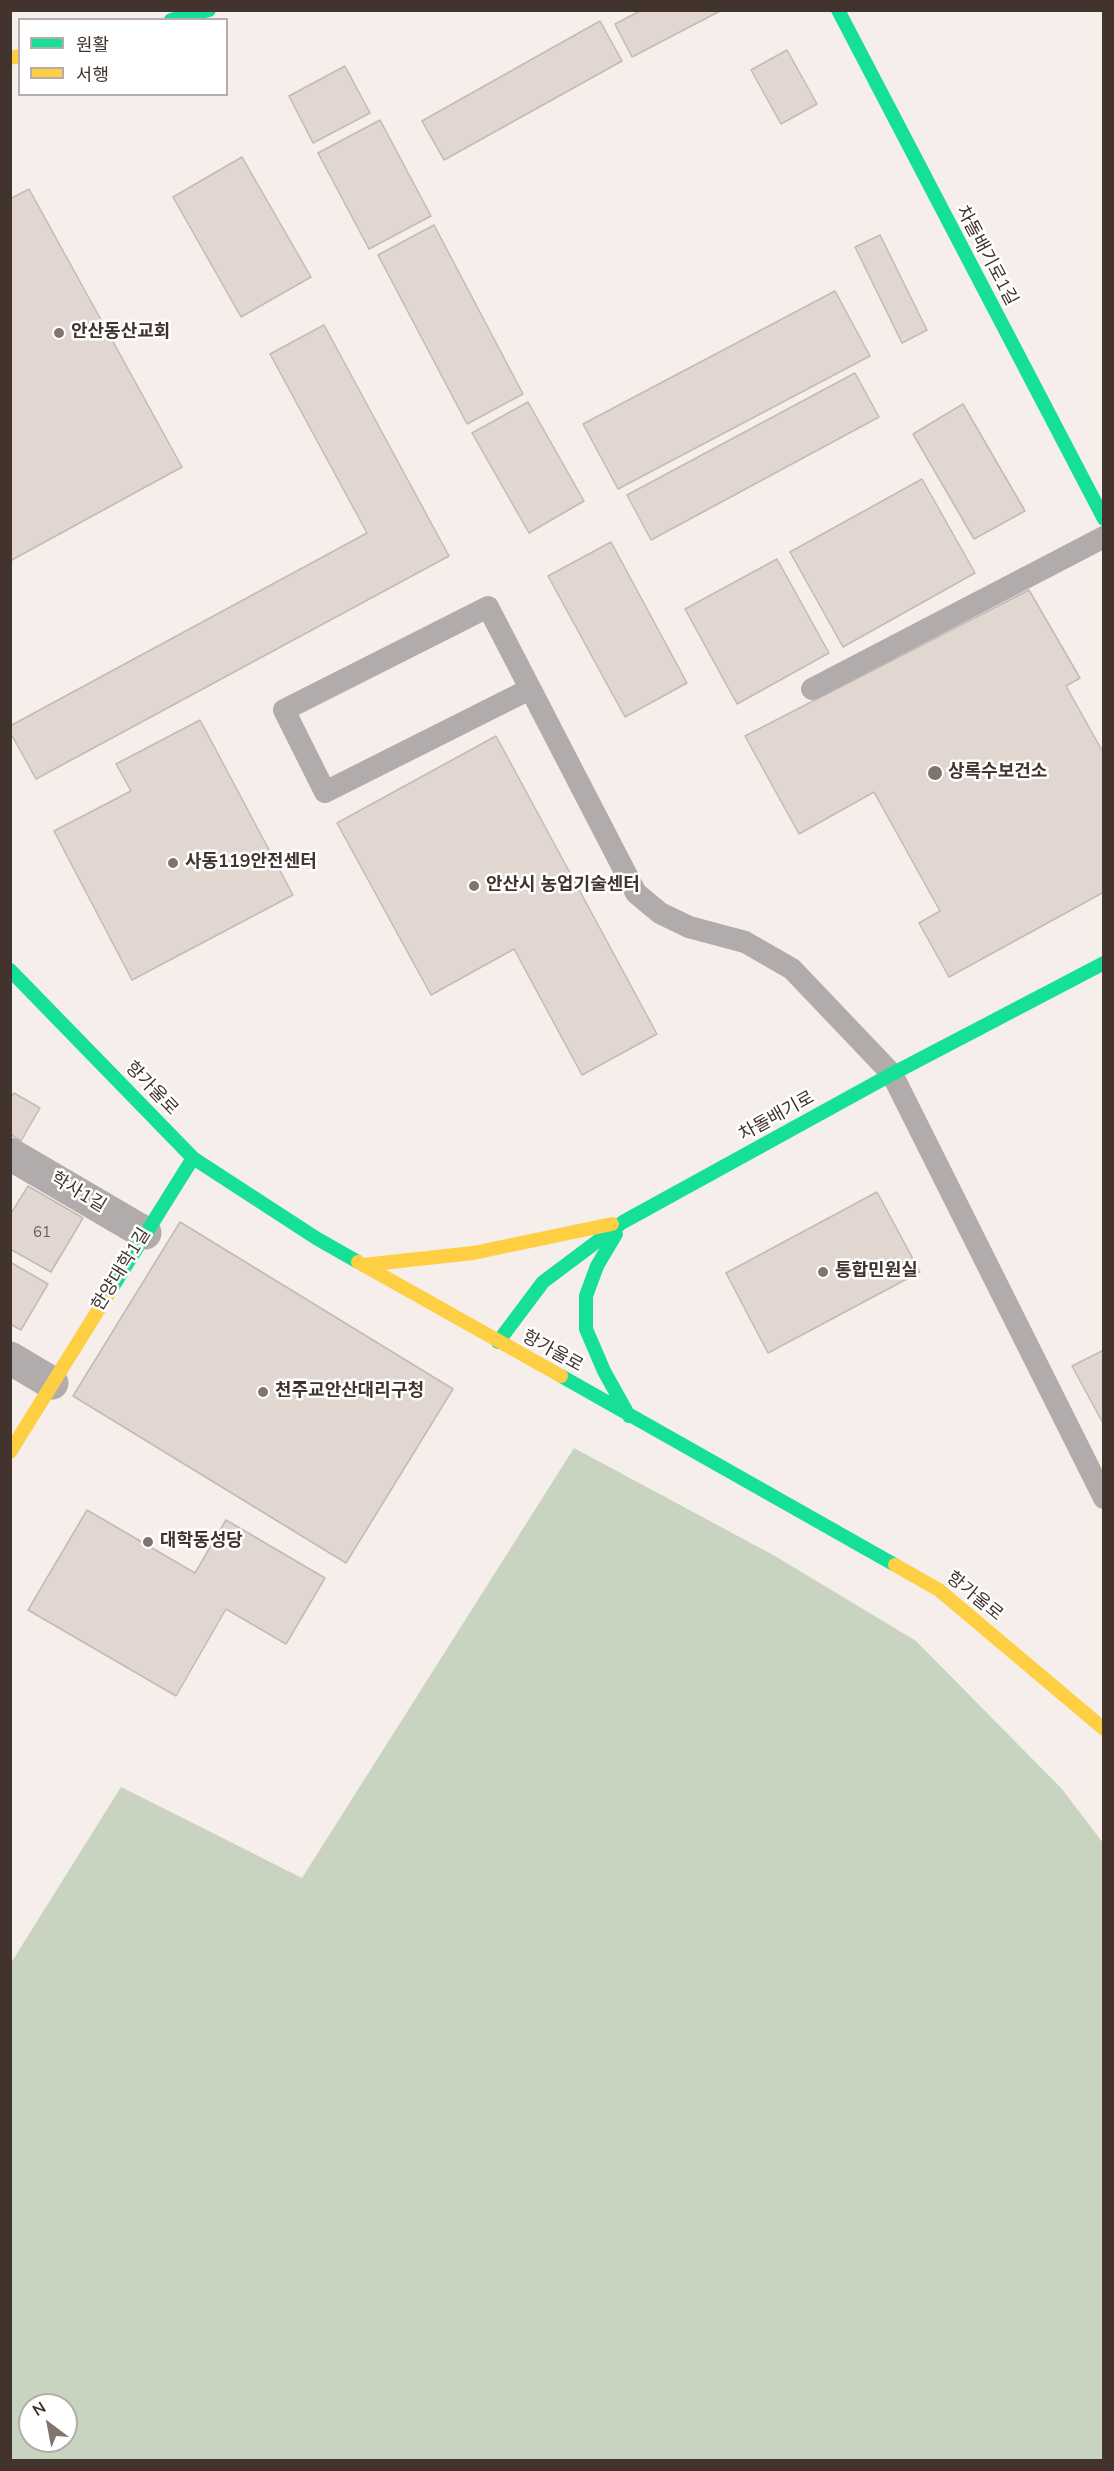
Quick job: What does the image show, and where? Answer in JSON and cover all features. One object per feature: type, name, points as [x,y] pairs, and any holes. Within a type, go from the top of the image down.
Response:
[{"type":"main road","points":[[179,18],[209,10]]},
{"type":"main road","name":"차돌배기로1길","points":[[838,10],[1104,519]]},
{"type":"main road","name":"차돌배기로","points":[[498,1342],[543,1282],[623,1222],[892,1074],[1104,963]]},
{"type":"main road","name":"항가울로","points":[[10,970],[193,1158],[315,1238],[939,1590],[1104,1729]]},
{"type":"main road","name":"한양대학1길","points":[[10,1452],[193,1158]]},
{"type":"main road","points":[[363,1265],[473,1253],[623,1222]]},
{"type":"main road","points":[[623,1222],[597,1266],[586,1296],[586,1329],[604,1371],[629,1416]]},
{"type":"street","name":"학사1길","points":[[10,1154],[145,1233]]},
{"type":"street","points":[[10,1358],[52,1383]]},
{"type":"lane","points":[[812,689],[1104,537]]},
{"type":"lane","points":[[530,689],[325,792],[284,710],[488,607],[636,893],[660,913],[689,927],[746,942],[792,969],[892,1074],[1104,1498]]},
{"type":"green space","points":[[574,1448],[775,1556],[916,1641],[1062,1789],[1103,1843],[1103,2460],[11,2460],[11,1963],[121,1787],[302,1878]]},
{"type":"building","points":[[642,10],[722,10],[632,57],[615,24]]},
{"type":"building","points":[[600,21],[622,61],[444,160],[422,121]]},
{"type":"building","points":[[787,50],[817,104],[781,124],[751,70]]},
{"type":"building","points":[[345,66],[370,113],[313,143],[289,96]]},
{"type":"building","points":[[380,120],[431,216],[369,249],[318,153]]},
{"type":"building","points":[[242,157],[311,277],[241,317],[173,197]]},
{"type":"building","name":"안산동산교회","points":[[29,189],[182,467],[10,561],[10,199]]},
{"type":"building","points":[[434,225],[523,394],[467,424],[378,255]]},
{"type":"building","points":[[880,235],[927,330],[902,343],[855,247]]},
{"type":"building","points":[[835,291],[870,356],[618,489],[583,424]]},
{"type":"building","points":[[324,325],[449,556],[36,779],[10,732],[10,726],[367,533],[270,354]]},
{"type":"building","points":[[855,373],[879,417],[651,540],[627,495]]},
{"type":"building","points":[[528,402],[584,501],[529,533],[472,433]]},
{"type":"building","points":[[963,404],[1025,511],[974,539],[913,434]]},
{"type":"building","points":[[922,479],[975,573],[843,647],[790,552]]},
{"type":"building","points":[[611,542],[687,683],[625,717],[548,576]]},
{"type":"building","points":[[777,559],[829,653],[737,704],[685,609]]},
{"type":"building","name":"상록수보건소","points":[[1029,590],[1080,678],[1066,686],[1104,754],[1104,892],[949,977],[919,923],[940,911],[874,792],[799,834],[745,736]]},
{"type":"building","name":"사동119안전센터","points":[[200,720],[293,895],[132,980],[54,831],[131,791],[116,764]]},
{"type":"building","name":"안산시 농업기술센터","points":[[496,736],[657,1034],[582,1075],[514,949],[431,995],[337,823]]},
{"type":"building","points":[[14,1093],[40,1108],[21,1141],[10,1134],[10,1098]]},
{"type":"building","points":[[28,1186],[83,1218],[51,1272],[10,1249],[10,1215]]},
{"type":"building","name":"통합민원실","points":[[877,1192],[920,1272],[768,1353],[726,1273]]},
{"type":"building","name":"천주교안산대리구청","points":[[180,1222],[453,1389],[346,1563],[73,1396]]},
{"type":"building","points":[[10,1262],[48,1284],[21,1330],[10,1324]]},
{"type":"building","points":[[1104,1350],[1104,1425],[1072,1366]]},
{"type":"building","points":[[87,1510],[195,1573],[226,1520],[325,1578],[286,1644],[226,1609],[176,1696],[28,1610]]},
{"type":"traffic: fast","points":[[179,18],[209,10]]},
{"type":"traffic: fast","points":[[838,10],[1104,519]]},
{"type":"traffic: fast","points":[[498,1342],[543,1282],[623,1222],[892,1074],[1104,963]]},
{"type":"traffic: fast","points":[[10,970],[193,1158],[316,1238],[358,1262]]},
{"type":"traffic: fast","points":[[110,1291],[193,1158]]},
{"type":"traffic: fast","points":[[616,1234],[597,1266],[586,1296],[586,1329],[604,1371],[629,1416]]},
{"type":"traffic: fast","points":[[561,1376],[895,1565]]},
{"type":"traffic: slow","points":[[10,58],[18,56]]},
{"type":"traffic: slow","points":[[363,1265],[473,1253],[612,1224]]},
{"type":"traffic: slow","points":[[358,1262],[561,1376]]},
{"type":"traffic: slow","points":[[10,1452],[110,1291]]},
{"type":"traffic: slow","points":[[895,1565],[939,1590],[1104,1729]]},
{"type":"place","name":"안산동산교회","points":[[59,333]]},
{"type":"place","name":"상록수보건소","points":[[935,773]]},
{"type":"place","name":"사동119안전센터","points":[[173,863]]},
{"type":"place","name":"안산시 농업기술센터","points":[[474,886]]},
{"type":"place","name":"통합민원실","points":[[823,1272]]},
{"type":"place","name":"천주교안산대리구청","points":[[263,1392]]},
{"type":"place","name":"대학동성당","points":[[148,1542]]}]
